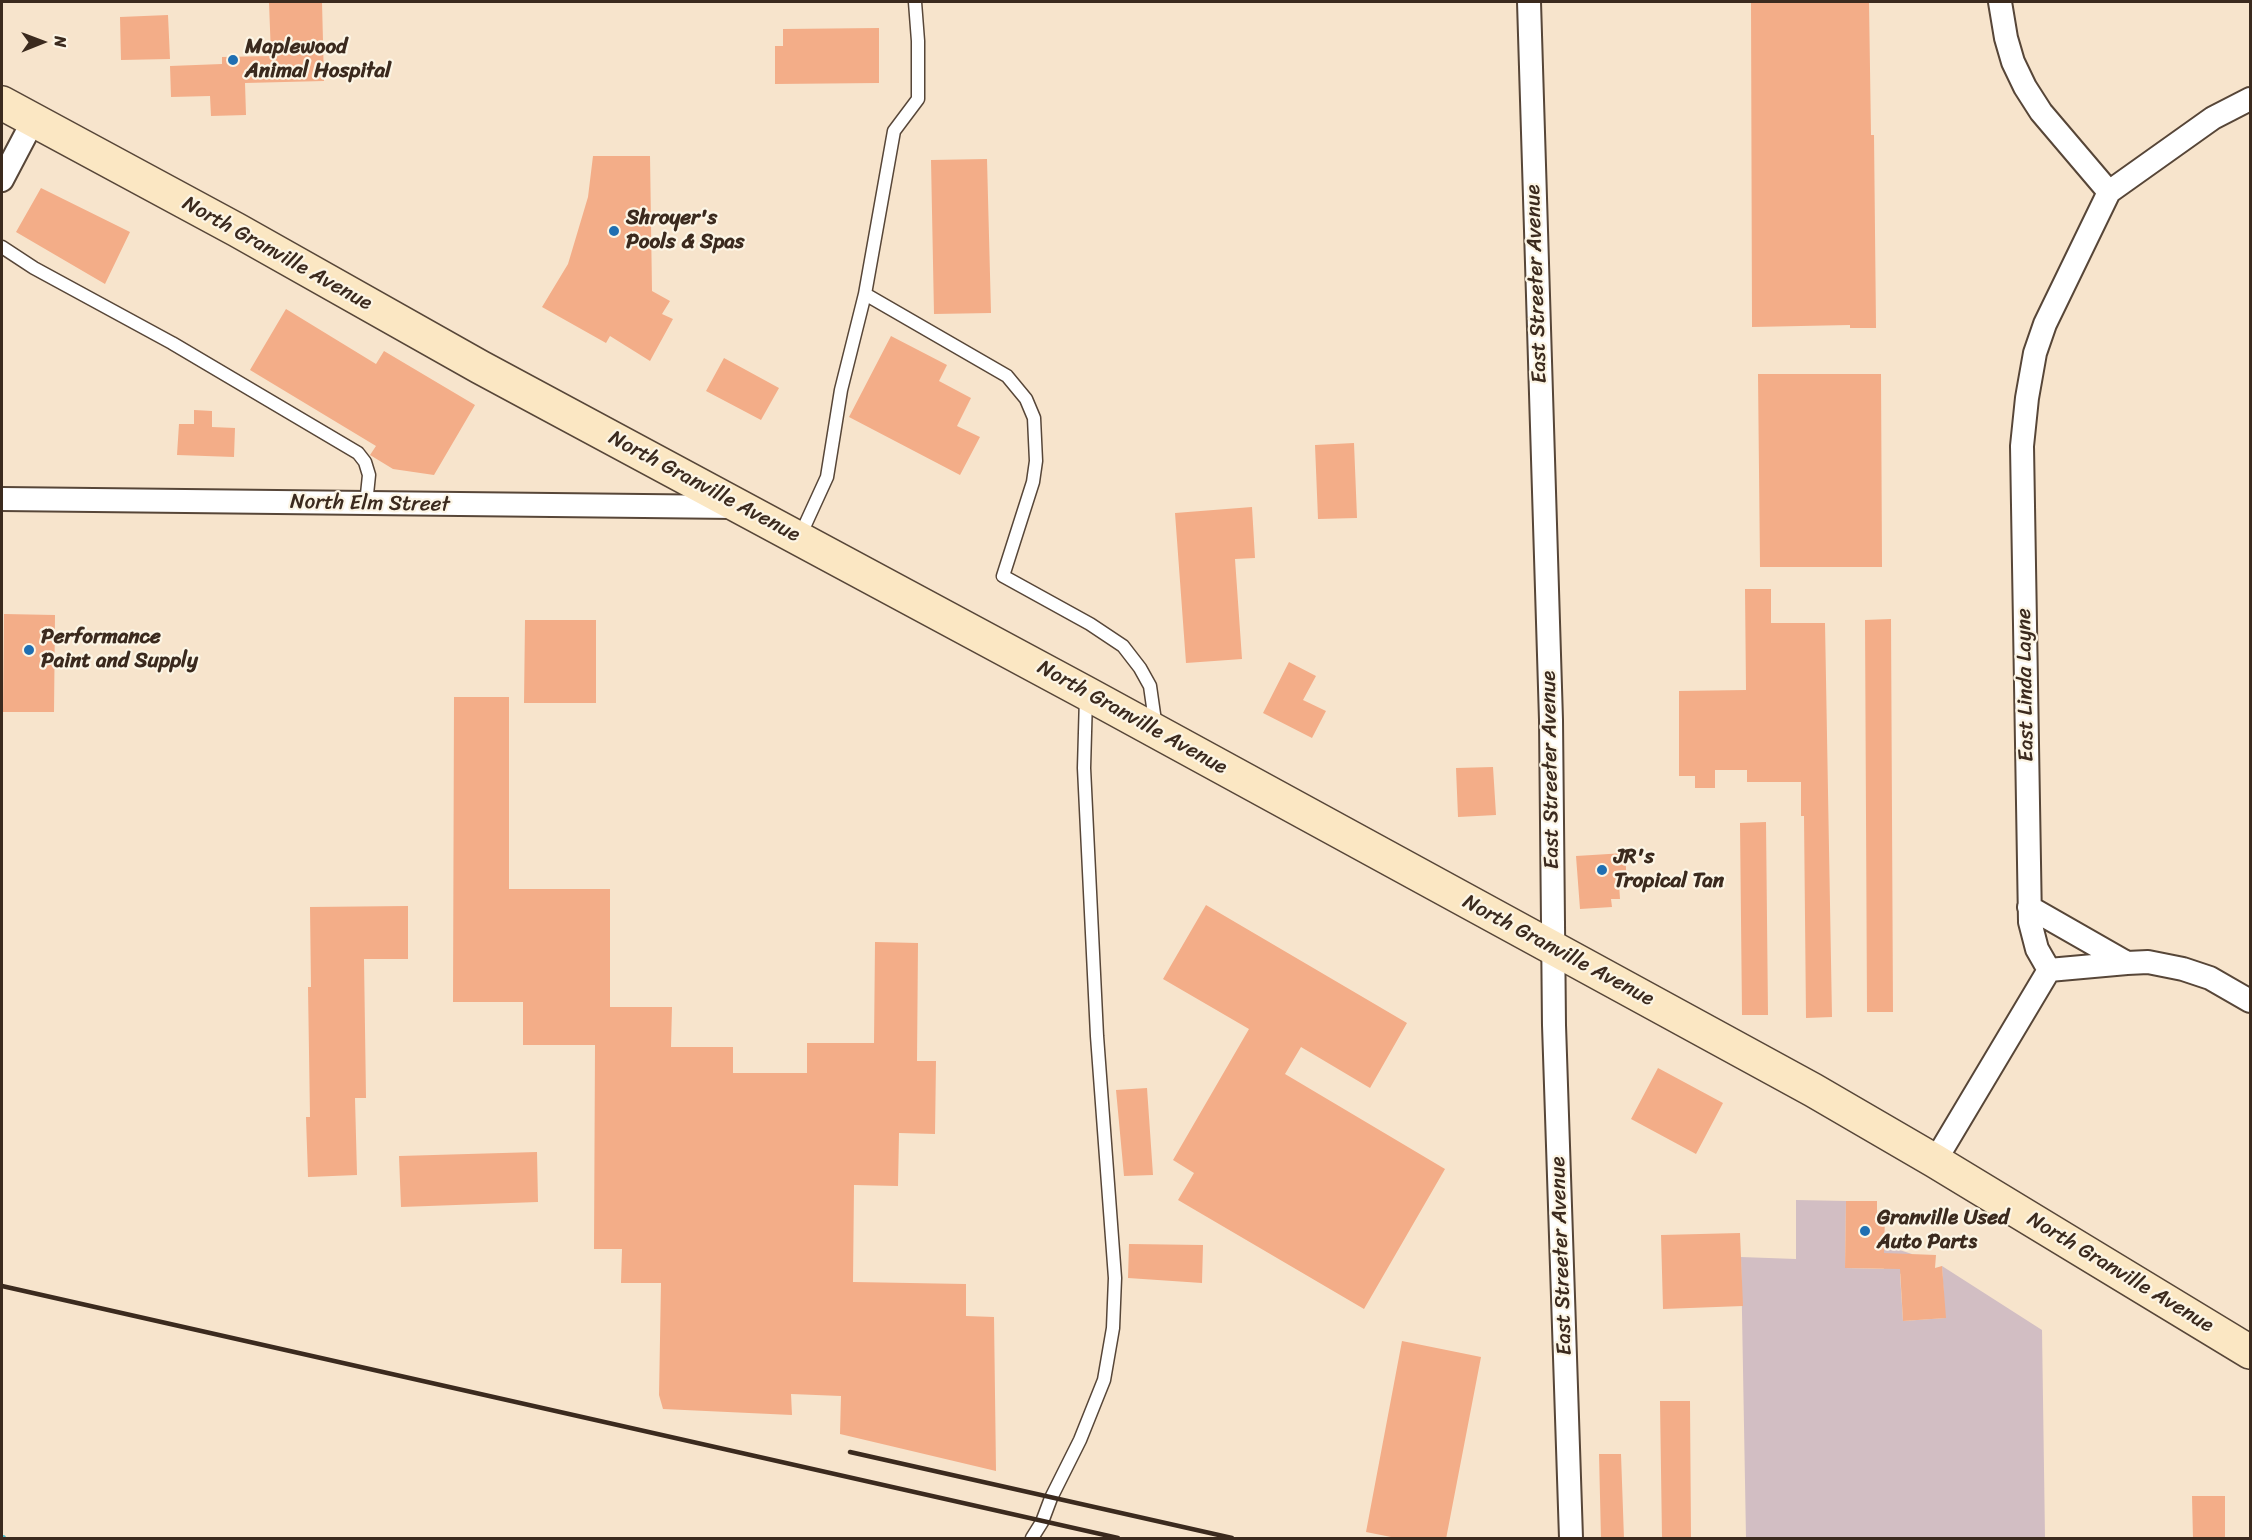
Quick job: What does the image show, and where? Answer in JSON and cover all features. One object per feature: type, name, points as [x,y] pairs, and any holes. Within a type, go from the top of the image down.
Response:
[{"type":"main road","name":"North Granville Avenue","points":[[2,103],[237,230],[480,367],[1086,693],[1813,1090],[1935,1161],[2250,1352]]},
{"type":"street","name":"East Streeter Avenue","points":[[1529,2],[1551,720],[1552,948],[1571,1539]]},
{"type":"street","points":[[2000,2],[2013,62],[2025,87],[2041,112],[2109,192],[2213,118],[2250,99]]},
{"type":"street","points":[[2,180],[33,121]]},
{"type":"street","name":"East Linda Layne","points":[[2049,970],[2032,936],[2029,907],[2022,446],[2026,398],[2035,353],[2045,324],[2109,192]]},
{"type":"street","name":"North Elm Street","points":[[2,499],[738,507]]},
{"type":"street","points":[[2029,907],[2127,963]]},
{"type":"street","points":[[1935,1161],[2049,970],[2148,962],[2183,969],[2248,993]]},
{"type":"lane","points":[[799,538],[827,477],[841,390],[865,294],[894,132],[918,99],[915,2]]},
{"type":"lane","points":[[2,247],[172,343],[358,453],[366,462],[369,475],[366,504]]},
{"type":"lane","points":[[865,294],[1007,376],[1026,399],[1034,418],[1036,461],[1033,482],[1003,576],[1090,624],[1123,646],[1150,686],[1157,732]]},
{"type":"lane","points":[[1032,1539],[1080,1440],[1104,1380],[1113,1328],[1115,1278],[1097,1036],[1084,768],[1086,693]]},
{"type":"shaded area","points":[[1796,1200],[1846,1201],[1845,1268],[1884,1269],[1884,1245],[1912,1254],[1912,1269],[1900,1274],[1903,1321],[1945,1318],[1942,1266],[2042,1330],[2045,1538],[1746,1538],[1741,1257],[1796,1259]]},
{"type":"building","points":[[269,2],[322,2],[324,81],[245,83],[246,115],[211,116],[210,96],[171,97],[170,66],[222,64],[222,57],[271,56]]},
{"type":"building","points":[[1751,2],[1869,2],[1871,135],[1874,135],[1876,328],[1850,328],[1850,325],[1752,327]]},
{"type":"building","points":[[168,15],[170,59],[121,60],[120,17]]},
{"type":"building","points":[[879,28],[879,83],[775,84],[775,46],[783,46],[783,29]]},
{"type":"building","name":"Shroyer's Pools & Spas","points":[[593,156],[650,156],[652,291],[670,301],[662,314],[673,319],[650,361],[610,336],[606,343],[542,307],[568,264],[588,197]]},
{"type":"building","points":[[987,159],[991,313],[934,314],[931,160]]},
{"type":"building","points":[[41,188],[130,232],[105,284],[16,232]]},
{"type":"building","points":[[286,309],[376,364],[384,351],[475,405],[434,475],[393,469],[370,455],[376,446],[250,370]]},
{"type":"building","points":[[891,336],[947,365],[939,381],[971,398],[957,426],[980,437],[960,475],[849,417]]},
{"type":"building","points":[[724,358],[779,388],[761,420],[706,391]]},
{"type":"building","points":[[1758,374],[1881,374],[1882,567],[1760,567]]},
{"type":"building","points":[[194,410],[212,411],[212,427],[235,428],[234,457],[177,455],[179,424],[194,424]]},
{"type":"building","points":[[1354,443],[1357,518],[1318,519],[1315,445]]},
{"type":"building","points":[[1252,507],[1255,558],[1235,559],[1242,659],[1186,663],[1175,513]]},
{"type":"building","points":[[1745,589],[1771,589],[1771,623],[1825,623],[1832,1017],[1806,1018],[1804,816],[1801,816],[1801,782],[1747,782],[1747,770],[1715,770],[1715,788],[1695,788],[1695,776],[1679,776],[1679,691],[1746,690]]},
{"type":"building","name":"Performance Paint and Supply","points":[[4,614],[55,615],[54,712],[3,712]]},
{"type":"building","points":[[1891,619],[1893,1012],[1867,1012],[1865,620]]},
{"type":"building","points":[[525,620],[596,620],[596,703],[524,703]]},
{"type":"building","points":[[1289,662],[1316,676],[1303,700],[1326,711],[1312,738],[1263,713]]},
{"type":"building","points":[[454,697],[509,697],[509,889],[610,889],[610,1007],[672,1007],[671,1047],[733,1047],[733,1073],[807,1073],[807,1043],[874,1043],[875,942],[918,943],[917,1061],[936,1061],[935,1134],[899,1133],[898,1186],[854,1185],[853,1282],[966,1284],[966,1316],[994,1317],[996,1471],[840,1434],[841,1396],[791,1394],[792,1415],[663,1409],[659,1395],[661,1283],[621,1283],[622,1249],[594,1249],[595,1045],[523,1045],[523,1002],[453,1002]]},
{"type":"building","points":[[1493,767],[1496,815],[1458,817],[1456,768]]},
{"type":"building","points":[[1766,822],[1768,1015],[1742,1015],[1740,823]]},
{"type":"building","name":"JR's Tropical Tan","points":[[1625,853],[1627,884],[1619,884],[1620,899],[1611,899],[1612,907],[1580,909],[1576,856]]},
{"type":"building","points":[[1206,905],[1407,1023],[1370,1088],[1301,1047],[1285,1074],[1445,1169],[1364,1309],[1178,1200],[1194,1173],[1173,1160],[1249,1029],[1163,979]]},
{"type":"building","points":[[408,906],[408,959],[364,959],[366,1098],[355,1098],[357,1175],[308,1177],[306,1117],[310,1117],[308,987],[311,987],[310,907]]},
{"type":"building","points":[[1658,1068],[1723,1103],[1696,1154],[1631,1119]]},
{"type":"building","points":[[1147,1088],[1153,1175],[1124,1176],[1116,1090]]},
{"type":"building","points":[[537,1152],[538,1202],[401,1207],[399,1156]]},
{"type":"building","points":[[1846,1201],[1877,1201],[1877,1218],[1885,1216],[1884,1253],[1936,1255],[1935,1268],[1942,1266],[1946,1318],[1903,1321],[1900,1269],[1845,1268]]},
{"type":"building","points":[[1740,1233],[1743,1306],[1663,1309],[1661,1235]]},
{"type":"building","points":[[1129,1244],[1203,1245],[1202,1283],[1128,1278]]},
{"type":"building","points":[[1402,1341],[1481,1357],[1446,1539],[1401,1539],[1366,1532]]},
{"type":"building","points":[[1660,1401],[1690,1401],[1691,1539],[1662,1539]]},
{"type":"building","points":[[1599,1454],[1621,1454],[1624,1539],[1601,1539]]},
{"type":"building","points":[[2192,1496],[2225,1496],[2225,1539],[2193,1539]]},
{"type":"railway","points":[[2,1286],[1118,1538]]},
{"type":"railway","points":[[850,1452],[1232,1538]]},
{"type":"place","name":"Maplewood Animal Hospital","points":[[233,60]]},
{"type":"place","name":"Shroyer's Pools & Spas","points":[[614,231]]},
{"type":"place","name":"Performance Paint and Supply","points":[[29,650]]},
{"type":"place","name":"JR's Tropical Tan","points":[[1602,870]]},
{"type":"place","name":"Granville Used Auto Parts","points":[[1865,1231]]}]
